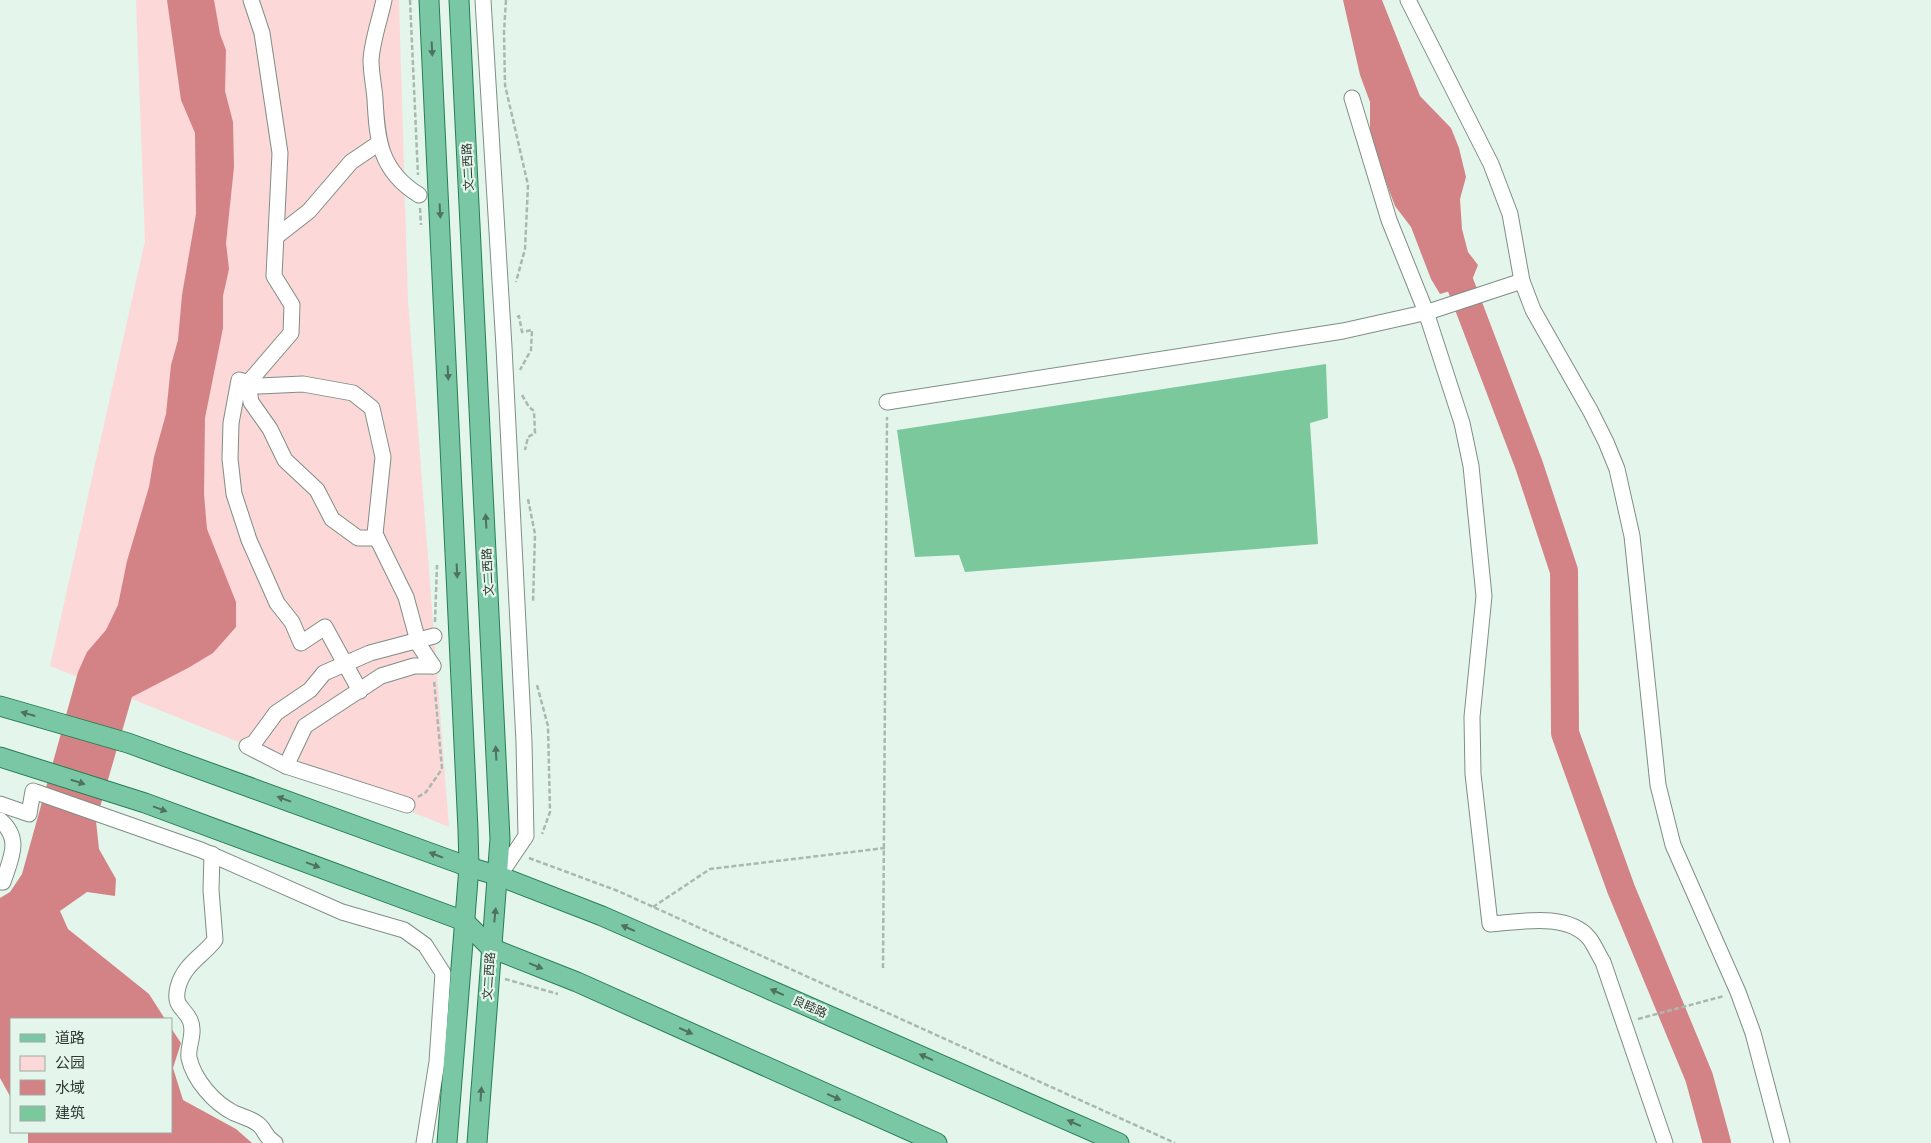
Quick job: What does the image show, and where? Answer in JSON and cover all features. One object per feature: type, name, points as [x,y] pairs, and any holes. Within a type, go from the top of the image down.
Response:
[{"type":"main road","points":[[429,0],[469,867],[447,1143]]},
{"type":"main road","name":"文二西路","points":[[459,0],[500,819],[499,876],[491,948],[477,1143]]},
{"type":"main road","name":"良睦路","points":[[0,706],[128,743],[469,867],[499,876],[611,920],[1119,1143]]},
{"type":"main road","points":[[0,757],[114,793],[464,920],[491,948],[577,982],[937,1143]]},
{"type":"street","points":[[248,383],[291,334],[292,304],[274,276],[280,153],[262,33],[251,0]]},
{"type":"street","points":[[384,0],[371,60],[378,143],[380,150],[394,171],[409,189],[419,195]]},
{"type":"street","points":[[483,0],[504,346],[524,742],[526,836],[499,876]]},
{"type":"street","points":[[1408,0],[1491,164],[1510,214],[1521,282],[1541,326],[1606,442],[1617,470],[1632,536],[1658,786],[1673,845],[1738,992],[1753,1034],[1782,1143]]},
{"type":"street","points":[[1352,98],[1389,220],[1427,312],[1462,423],[1471,466],[1478,520],[1484,596],[1472,716],[1473,774],[1490,924],[1551,922],[1571,925],[1588,937],[1602,962],[1665,1143]]},
{"type":"street","points":[[277,236],[309,211],[351,162],[378,143]]},
{"type":"street","points":[[887,402],[1343,331],[1427,312],[1521,282]]},
{"type":"street","points":[[286,766],[305,726],[360,691],[382,676],[414,666],[433,666],[418,640],[406,597],[375,534],[383,457],[372,408],[353,393],[303,384],[259,386],[239,380],[231,423],[230,459],[234,494],[249,540],[277,604],[292,622],[301,643],[325,627],[360,691]]},
{"type":"street","points":[[248,383],[251,402],[270,429],[285,460],[316,490],[332,519],[358,538],[377,538]]},
{"type":"street","points":[[408,805],[286,766],[247,746],[254,743],[276,713],[310,690],[324,673],[370,653],[434,636]]},
{"type":"street","points":[[0,804],[29,814],[34,791],[212,854],[342,912],[404,930],[426,945],[444,973],[437,1062],[424,1143]]},
{"type":"street","points":[[0,820],[8,826],[14,839],[7,870],[3,882],[0,882]]},
{"type":"street","points":[[212,854],[211,890],[215,940],[208,949],[188,966],[178,988],[178,1006],[190,1021],[192,1042],[188,1055],[193,1072],[212,1098],[234,1113],[246,1116],[260,1125],[266,1138],[275,1143]]},
{"type":"path","points":[[410,0],[421,228]]},
{"type":"path","points":[[506,0],[504,32],[505,85],[528,185],[525,249],[515,284]]},
{"type":"path","points":[[514,317],[519,316],[522,332],[532,330],[531,350],[519,372]]},
{"type":"path","points":[[516,389],[534,411],[535,433],[528,437],[524,452]]},
{"type":"path","points":[[883,968],[887,402]]},
{"type":"path","points":[[528,497],[535,534],[536,578],[533,606]]},
{"type":"path","points":[[434,636],[437,563]]},
{"type":"path","points":[[408,805],[426,792],[442,769],[433,666]]},
{"type":"path","points":[[535,677],[548,726],[550,812],[540,840]]},
{"type":"path","points":[[653,907],[710,869],[885,848]]},
{"type":"path","points":[[515,852],[618,891],[1175,1143]]},
{"type":"path","points":[[530,858],[534,852]]},
{"type":"path","points":[[490,974],[559,994]]},
{"type":"path","points":[[1624,1023],[1738,992]]},
{"type":"green space","points":[[136,0],[399,0],[408,301],[449,827],[50,666],[145,241]]},
{"type":"water","points":[[167,0],[214,0],[220,34],[226,50],[225,91],[233,122],[234,167],[226,243],[229,269],[223,296],[223,328],[205,418],[204,494],[207,529],[236,602],[236,627],[213,653],[132,697],[96,821],[99,849],[116,879],[115,896],[87,892],[60,911],[68,929],[149,994],[164,1018],[10,1018],[10,1096],[0,1078],[0,898],[10,892],[22,874],[78,672],[87,652],[106,630],[118,605],[127,561],[149,487],[154,457],[166,414],[171,365],[178,340],[182,295],[196,214],[195,133],[181,100]]},
{"type":"water","points":[[1343,0],[1382,0],[1420,96],[1451,128],[1459,148],[1466,177],[1460,199],[1462,229],[1468,252],[1478,265],[1470,285],[1440,294],[1431,279],[1411,227],[1395,206],[1380,166],[1370,130],[1370,102],[1360,75]]},
{"type":"water","points":[[172,1030],[181,1043],[173,1068],[183,1100],[236,1129],[252,1143],[28,1143],[28,1133],[172,1133]]},
{"type":"building","points":[[1326,364],[1328,418],[1310,423],[1318,544],[965,572],[959,555],[915,557],[897,430]]},
{"type":"waterway","points":[[1448,252],[1529,465],[1564,571],[1565,733],[1621,889],[1699,1077],[1717,1143]]}]
